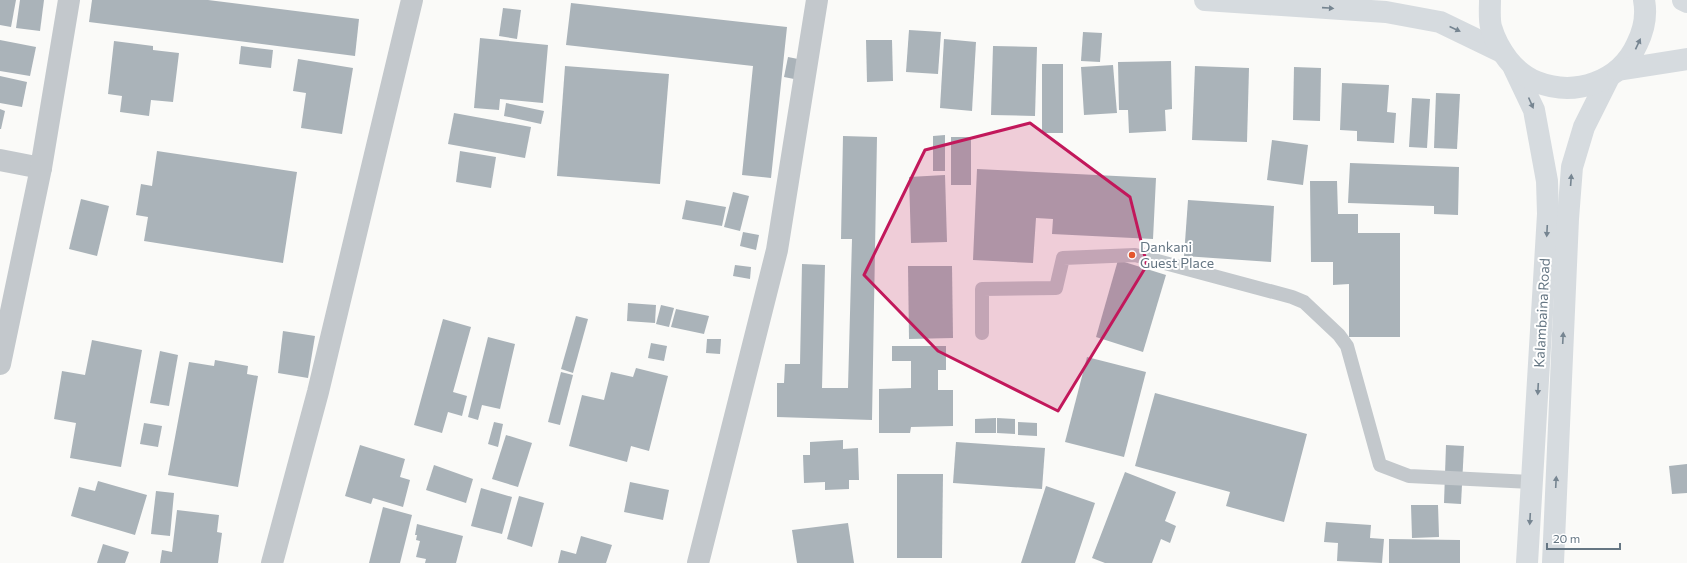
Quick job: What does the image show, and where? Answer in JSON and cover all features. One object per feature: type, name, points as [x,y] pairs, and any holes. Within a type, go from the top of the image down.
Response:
[{"type":"main road","points":[[1205,0],[1386,12],[1440,22],[1508,60],[1536,82],[1560,88],[1586,87],[1614,74],[1687,59]]},
{"type":"main road","name":"Kalambaina Road","points":[[1490,0],[1491,26],[1534,110],[1548,181],[1548,214],[1528,563]]},
{"type":"main road","points":[[1553,563],[1568,219],[1572,167],[1584,127],[1614,74],[1633,53],[1643,32],[1646,10],[1644,0]]},
{"type":"main road","points":[[1683,0],[1687,2]]},
{"type":"street","points":[[0,364],[41,168],[69,0]]},
{"type":"street","points":[[272,563],[318,392],[412,0]]},
{"type":"street","points":[[698,563],[777,250],[817,0]]},
{"type":"street","points":[[0,160],[41,168]]},
{"type":"lane","points":[[982,333],[982,289],[1056,288],[1063,258],[1135,255],[1286,295],[1304,302],[1339,335],[1347,346],[1380,465],[1409,476],[1532,482]]},
{"type":"highlighted area","points":[[1030,123],[1130,197],[1147,265],[1058,411],[938,351],[864,275],[925,150]]},
{"type":"building","points":[[0,0],[16,0],[11,27],[0,25]]},
{"type":"building","points":[[20,0],[44,0],[40,31],[16,28]]},
{"type":"building","points":[[92,0],[208,0],[359,19],[355,56],[89,22]]},
{"type":"building","points":[[571,3],[787,27],[771,178],[742,175],[753,66],[566,45]]},
{"type":"building","points":[[503,8],[521,10],[517,39],[499,36]]},
{"type":"building","points":[[909,30],[941,32],[938,74],[906,72]]},
{"type":"building","points":[[1083,32],[1102,33],[1100,62],[1081,61]]},
{"type":"building","points":[[480,38],[548,45],[543,103],[500,99],[499,110],[474,108]]},
{"type":"building","points":[[944,39],[976,42],[972,111],[940,108]]},
{"type":"building","points":[[0,40],[36,47],[30,76],[0,71]]},
{"type":"building","points":[[866,40],[892,40],[893,81],[867,82]]},
{"type":"building","points":[[114,41],[153,46],[153,50],[179,53],[173,102],[151,100],[149,116],[120,112],[122,96],[108,94]]},
{"type":"building","points":[[241,46],[273,50],[271,68],[239,64]]},
{"type":"building","points":[[993,46],[1037,47],[1035,116],[991,115]]},
{"type":"building","points":[[788,57],[803,60],[799,80],[784,77]]},
{"type":"building","points":[[298,59],[353,68],[342,134],[301,128],[306,93],[293,91]]},
{"type":"building","points":[[1171,61],[1172,109],[1165,110],[1166,131],[1129,133],[1128,110],[1119,110],[1118,62]]},
{"type":"building","points":[[1042,64],[1063,64],[1063,133],[1042,133]]},
{"type":"building","points":[[1113,65],[1117,113],[1084,115],[1081,67]]},
{"type":"building","points":[[565,66],[669,74],[660,184],[557,176]]},
{"type":"building","points":[[1195,66],[1249,68],[1247,142],[1192,140]]},
{"type":"building","points":[[1294,67],[1321,68],[1320,121],[1293,120]]},
{"type":"building","points":[[0,76],[27,82],[22,107],[0,103]]},
{"type":"building","points":[[1342,83],[1389,85],[1387,112],[1396,113],[1394,143],[1357,141],[1357,131],[1340,130]]},
{"type":"building","points":[[1436,93],[1460,94],[1457,149],[1434,148]]},
{"type":"building","points":[[1412,98],[1430,99],[1427,148],[1409,147]]},
{"type":"building","points":[[506,103],[544,111],[541,124],[504,116]]},
{"type":"building","points":[[0,109],[5,111],[1,129],[0,129]]},
{"type":"building","points":[[454,113],[531,127],[525,158],[448,144]]},
{"type":"building","points":[[945,135],[945,171],[933,171],[933,136]]},
{"type":"building","points":[[843,136],[877,137],[872,420],[777,417],[777,383],[784,383],[785,364],[800,364],[802,264],[825,265],[822,388],[848,388],[852,239],[841,239]]},
{"type":"building","points":[[951,137],[971,137],[971,185],[951,185]]},
{"type":"building","points":[[1272,140],[1308,145],[1303,185],[1267,180]]},
{"type":"building","points":[[157,151],[297,172],[283,263],[144,241],[148,217],[136,215],[141,184],[152,186]]},
{"type":"building","points":[[460,151],[496,157],[491,188],[456,182]]},
{"type":"building","points":[[1350,163],[1459,167],[1458,215],[1434,214],[1434,206],[1348,203]]},
{"type":"building","points":[[977,169],[1156,178],[1153,239],[1052,234],[1053,219],[1036,218],[1033,263],[973,260]]},
{"type":"building","points":[[945,175],[947,242],[911,243],[909,177]]},
{"type":"building","points":[[1310,181],[1337,181],[1338,214],[1358,214],[1358,233],[1400,233],[1400,337],[1349,337],[1349,284],[1333,285],[1333,262],[1311,262]]},
{"type":"building","points":[[733,192],[749,196],[740,231],[724,227]]},
{"type":"building","points":[[81,199],[109,206],[97,256],[69,249]]},
{"type":"building","points":[[686,200],[726,207],[722,226],[682,219]]},
{"type":"building","points":[[1188,200],[1274,206],[1271,262],[1184,256]]},
{"type":"building","points":[[743,232],[759,235],[756,250],[740,246]]},
{"type":"building","points":[[1118,260],[1166,275],[1143,352],[1096,337]]},
{"type":"building","points":[[735,265],[751,267],[750,279],[733,276]]},
{"type":"building","points":[[908,266],[952,266],[953,338],[909,339]]},
{"type":"building","points":[[628,303],[656,305],[655,323],[627,321]]},
{"type":"building","points":[[661,305],[674,308],[669,327],[656,324]]},
{"type":"building","points":[[676,309],[709,316],[704,334],[671,327]]},
{"type":"building","points":[[576,316],[588,319],[573,373],[561,369]]},
{"type":"building","points":[[443,319],[471,327],[453,392],[467,396],[462,416],[448,412],[442,433],[414,425]]},
{"type":"building","points":[[283,331],[315,336],[308,378],[278,373]]},
{"type":"building","points":[[488,337],[515,344],[500,409],[482,405],[478,420],[468,417]]},
{"type":"building","points":[[707,339],[721,339],[720,354],[706,353]]},
{"type":"building","points":[[92,340],[142,350],[121,467],[70,458],[76,423],[54,419],[62,371],[85,375]]},
{"type":"building","points":[[651,343],[667,346],[664,361],[648,358]]},
{"type":"building","points":[[892,346],[946,346],[946,370],[938,370],[938,390],[953,390],[953,426],[911,427],[910,433],[879,433],[879,389],[911,388],[911,361],[892,361]]},
{"type":"building","points":[[160,351],[178,355],[169,406],[150,403]]},
{"type":"building","points":[[1087,357],[1146,372],[1124,457],[1065,442]]},
{"type":"building","points":[[215,360],[248,366],[247,374],[258,376],[238,487],[168,475],[189,362],[214,366]]},
{"type":"building","points":[[636,368],[668,376],[649,451],[631,446],[627,462],[569,446],[582,395],[604,400],[611,372],[633,377]]},
{"type":"building","points":[[561,372],[573,375],[560,425],[548,422]]},
{"type":"building","points":[[1155,393],[1307,434],[1284,522],[1226,506],[1230,492],[1135,466]]},
{"type":"building","points":[[996,418],[996,433],[975,433],[975,419]]},
{"type":"building","points":[[997,418],[1015,419],[1015,434],[997,433]]},
{"type":"building","points":[[494,422],[503,424],[498,447],[488,444]]},
{"type":"building","points":[[1018,422],[1037,423],[1037,436],[1018,435]]},
{"type":"building","points":[[144,423],[162,426],[158,447],[140,444]]},
{"type":"building","points":[[506,435],[532,443],[518,487],[492,479]]},
{"type":"building","points":[[843,440],[843,449],[858,448],[859,480],[849,480],[849,489],[825,490],[825,482],[804,483],[803,455],[810,455],[810,442]]},
{"type":"building","points":[[956,442],[1045,448],[1042,489],[953,483]]},
{"type":"building","points":[[360,445],[405,459],[400,477],[410,480],[403,507],[373,498],[371,504],[345,496]]},
{"type":"building","points":[[1446,445],[1464,446],[1461,504],[1444,503]]},
{"type":"building","points":[[1687,464],[1687,493],[1672,494],[1669,466]]},
{"type":"building","points":[[434,465],[473,479],[466,503],[426,490]]},
{"type":"building","points":[[1125,472],[1176,492],[1165,521],[1176,526],[1170,543],[1161,539],[1152,563],[1105,563],[1092,558]]},
{"type":"building","points":[[897,474],[943,474],[942,558],[897,558]]},
{"type":"building","points":[[98,481],[147,495],[135,535],[71,516],[79,487],[95,491]]},
{"type":"building","points":[[630,482],[669,490],[663,520],[624,512]]},
{"type":"building","points":[[1046,486],[1095,503],[1075,563],[1021,563]]},
{"type":"building","points":[[481,488],[512,497],[502,534],[471,526]]},
{"type":"building","points":[[156,491],[174,493],[170,536],[151,534]]},
{"type":"building","points":[[519,496],[544,503],[532,547],[507,539]]},
{"type":"building","points":[[1411,505],[1438,505],[1439,537],[1412,538]]},
{"type":"building","points":[[383,507],[412,515],[400,563],[369,563]]},
{"type":"building","points":[[177,510],[219,515],[217,532],[222,533],[218,563],[160,563],[162,550],[172,552]]},
{"type":"building","points":[[1326,522],[1371,525],[1370,538],[1384,539],[1382,563],[1337,561],[1338,543],[1324,542]]},
{"type":"building","points":[[848,523],[854,563],[797,563],[792,530]]},
{"type":"building","points":[[417,524],[463,536],[456,563],[425,563],[426,559],[416,557],[420,541],[416,540],[417,535],[415,535]]},
{"type":"building","points":[[581,536],[612,545],[606,563],[558,563],[561,550],[576,554]]},
{"type":"building","points":[[1389,539],[1460,540],[1460,563],[1389,563]]},
{"type":"building","points":[[103,544],[129,552],[125,563],[97,563]]},
{"type":"place","name":"Dankani Guest Place","points":[[1132,255]]}]
